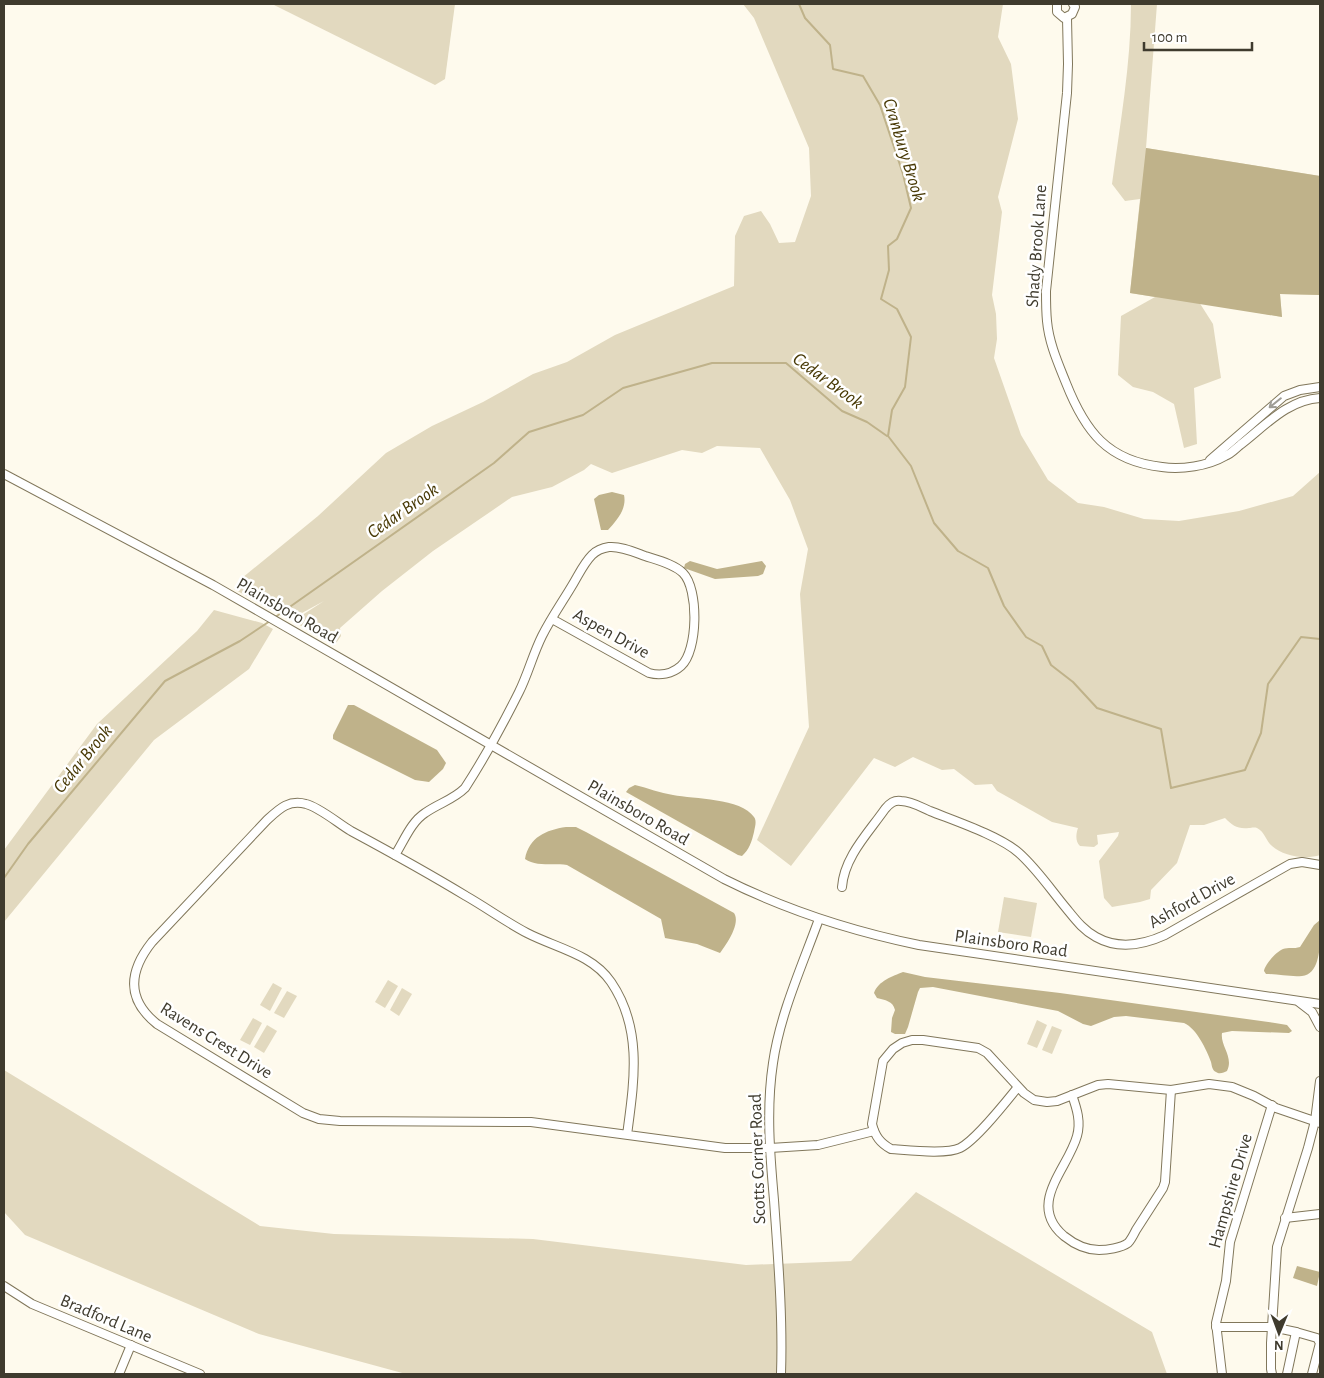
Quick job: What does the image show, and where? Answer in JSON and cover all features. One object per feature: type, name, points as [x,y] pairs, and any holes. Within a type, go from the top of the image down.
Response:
[{"type":"street","points":[[1057,4],[1058,15],[1067,18]]},
{"type":"street","name":"Shady Brook Lane","points":[[1073,4],[1074,12],[1067,18],[1067,92],[1046,291],[1047,322],[1052,345],[1077,410],[1104,444],[1140,464],[1171,468],[1207,463],[1226,456],[1268,421],[1305,400],[1320,398]]},
{"type":"street","points":[[1207,463],[1261,414],[1284,396],[1300,390],[1320,387]]},
{"type":"street","points":[[1261,414],[1268,421]]},
{"type":"street","name":"Plainsboro Road","points":[[4,474],[164,558],[753,894],[819,919],[889,939],[919,945],[1320,1004]]},
{"type":"street","name":"Aspen Drive","points":[[490,745],[519,691],[539,643],[552,619],[593,554],[600,549],[620,548],[672,566],[683,572],[693,591],[694,623],[687,656],[681,666],[661,675],[649,673],[552,619]]},
{"type":"street","points":[[395,855],[416,820],[426,812],[456,797],[465,788],[490,745]]},
{"type":"street","name":"Ashford Drive","points":[[842,887],[843,875],[847,864],[889,803],[895,801],[907,802],[968,826],[1006,844],[1018,852],[1084,930],[1097,938],[1116,944],[1135,945],[1150,942],[1290,864],[1302,862],[1320,865]]},
{"type":"street","name":"Ravens Crest Drive","points":[[627,1135],[634,1087],[634,1053],[631,1024],[620,996],[610,979],[597,967],[579,955],[539,940],[512,925],[468,897],[308,804],[293,802],[285,805],[267,820],[144,953],[138,963],[134,982],[138,1000],[149,1017],[157,1024],[303,1113],[318,1119],[531,1122],[627,1135],[725,1148],[770,1148]]},
{"type":"street","name":"Scotts Corner Road","points":[[781,1374],[781,1298],[770,1148],[770,1092],[777,1042],[819,919]]},
{"type":"street","points":[[1298,1001],[1312,1012],[1320,1027]]},
{"type":"street","points":[[1018,1087],[970,1141],[959,1149],[947,1151],[890,1149],[883,1145],[872,1124],[883,1061],[902,1043],[912,1040],[978,1048],[996,1061],[1018,1087],[1034,1100],[1057,1101],[1098,1085],[1108,1084],[1171,1090],[1209,1084],[1232,1087],[1272,1105],[1318,1122]]},
{"type":"street","points":[[1272,1374],[1272,1327],[1277,1247],[1318,1122],[1320,1081]]},
{"type":"street","points":[[1072,1095],[1078,1113],[1079,1126],[1076,1138],[1051,1188],[1049,1202],[1051,1217],[1059,1232],[1070,1241],[1084,1248],[1107,1250],[1128,1243],[1163,1188],[1165,1182],[1171,1090]]},
{"type":"street","name":"Hampshire Drive","points":[[1222,1374],[1216,1327],[1226,1281],[1230,1242],[1272,1105]]},
{"type":"street","points":[[770,1148],[818,1145],[874,1131]]},
{"type":"street","points":[[1285,1218],[1320,1214]]},
{"type":"street","name":"Bradford Lane","points":[[4,1286],[32,1304],[200,1374]]},
{"type":"street","points":[[1216,1327],[1272,1327],[1319,1339],[1320,1343],[1312,1374]]},
{"type":"street","points":[[1287,1374],[1296,1332]]},
{"type":"street","points":[[119,1374],[131,1345]]},
{"type":"shaded area","points":[[272,4],[455,4],[445,79],[435,85]]},
{"type":"shaded area","points":[[743,4],[1003,4],[998,37],[1011,64],[1018,119],[998,197],[1002,212],[992,295],[996,314],[997,339],[994,358],[1021,435],[1048,480],[1078,503],[1104,507],[1144,519],[1179,521],[1239,511],[1293,496],[1320,472],[1320,855],[1302,857],[1288,855],[1272,846],[1257,828],[1238,827],[1225,818],[1204,825],[1190,825],[1177,863],[1151,890],[1150,899],[1112,907],[1104,898],[1099,861],[1119,832],[1097,835],[1098,844],[1094,847],[1080,846],[1076,837],[1078,828],[1052,822],[997,791],[992,784],[975,785],[954,769],[942,770],[913,757],[895,767],[874,758],[791,866],[757,840],[809,727],[800,594],[808,549],[790,500],[760,448],[717,446],[702,453],[682,450],[612,473],[591,464],[584,470],[552,487],[512,497],[433,551],[382,591],[340,628],[341,636],[334,646],[293,621],[324,601],[289,620],[234,589],[242,578],[318,516],[386,453],[432,426],[483,402],[533,374],[567,362],[615,335],[734,286],[735,236],[744,216],[761,211],[779,243],[795,242],[811,196],[809,148],[754,18]]},
{"type":"shaded area","points":[[1131,4],[1157,4],[1146,148],[1320,176],[1320,295],[1280,294],[1282,317],[1199,302],[1213,324],[1221,378],[1194,388],[1197,444],[1184,448],[1174,404],[1153,392],[1133,387],[1118,375],[1121,316],[1155,297],[1130,293],[1140,199],[1125,201],[1112,184],[1127,72]]},
{"type":"shaded area","points":[[1146,148],[1320,176],[1320,295],[1280,294],[1282,317],[1130,293]]},
{"type":"shaded area","points":[[612,492],[624,495],[623,510],[608,530],[601,530],[594,499],[599,495]]},
{"type":"shaded area","points":[[690,561],[717,569],[762,561],[766,566],[763,574],[758,576],[715,579],[684,568],[685,564]]},
{"type":"shaded area","points":[[214,610],[262,623],[273,629],[249,669],[154,740],[4,922],[4,850],[97,724],[197,631]]},
{"type":"shaded area","points":[[348,705],[354,705],[437,750],[446,763],[443,769],[429,782],[415,780],[333,739],[333,735]]},
{"type":"shaded area","points":[[635,785],[668,794],[716,800],[739,806],[748,811],[756,822],[748,848],[742,856],[738,855],[626,792]]},
{"type":"shaded area","points":[[576,827],[586,832],[734,913],[736,922],[734,928],[720,953],[697,944],[665,938],[661,919],[567,865],[540,864],[525,859],[527,851],[534,840],[552,830]]},
{"type":"shaded area","points":[[1004,897],[1037,903],[1031,937],[998,932]]},
{"type":"shaded area","points":[[1320,920],[1319,953],[1314,969],[1309,974],[1297,976],[1266,974],[1265,968],[1274,955],[1283,949],[1300,947],[1314,925]]},
{"type":"shaded area","points":[[903,972],[925,977],[1060,993],[1275,1023],[1287,1025],[1292,1031],[1289,1033],[1232,1031],[1222,1033],[1229,1066],[1227,1071],[1219,1073],[1213,1069],[1197,1035],[1184,1023],[1126,1016],[1114,1017],[1091,1026],[1058,1011],[933,987],[920,988],[905,1034],[895,1034],[891,1032],[894,1007],[888,1001],[877,998],[874,993],[882,982]]},
{"type":"shaded area","points":[[388,980],[398,986],[385,1008],[375,1002]]},
{"type":"shaded area","points":[[273,983],[282,988],[270,1011],[260,1005]]},
{"type":"shaded area","points":[[402,988],[412,994],[399,1016],[390,1010]]},
{"type":"shaded area","points":[[287,991],[297,996],[284,1018],[274,1013]]},
{"type":"shaded area","points":[[253,1018],[262,1023],[250,1045],[240,1040]]},
{"type":"shaded area","points":[[1037,1020],[1047,1025],[1037,1048],[1027,1044]]},
{"type":"shaded area","points":[[267,1025],[277,1031],[264,1053],[254,1047]]},
{"type":"shaded area","points":[[1052,1026],[1062,1030],[1052,1054],[1042,1050]]},
{"type":"shaded area","points":[[4,1070],[260,1226],[334,1234],[533,1239],[746,1265],[851,1261],[916,1192],[1152,1332],[1167,1374],[406,1374],[259,1334],[25,1235],[4,1212]]},
{"type":"shaded area","points":[[1297,1266],[1320,1272],[1317,1286],[1293,1278]]},
{"type":"waterway","name":"Cranbury Brook","points":[[799,4],[805,18],[830,45],[833,69],[863,76],[880,105],[903,174],[911,208],[897,239],[888,246],[889,270],[881,299],[897,309],[911,337],[905,387],[892,410],[888,436],[911,466],[934,523],[958,551],[988,568],[1004,606],[1026,637],[1042,646],[1051,665],[1073,682],[1097,708],[1161,729],[1171,788],[1245,770],[1261,733],[1268,684],[1301,637],[1320,639]]},
{"type":"waterway","name":"Cedar Brook","points":[[274,618],[494,463],[529,432],[583,415],[623,388],[712,363],[786,363],[842,411],[867,422],[887,436]]},
{"type":"waterway","name":"Cedar Brook","points":[[4,878],[28,844],[165,681],[240,641],[270,621]]}]
